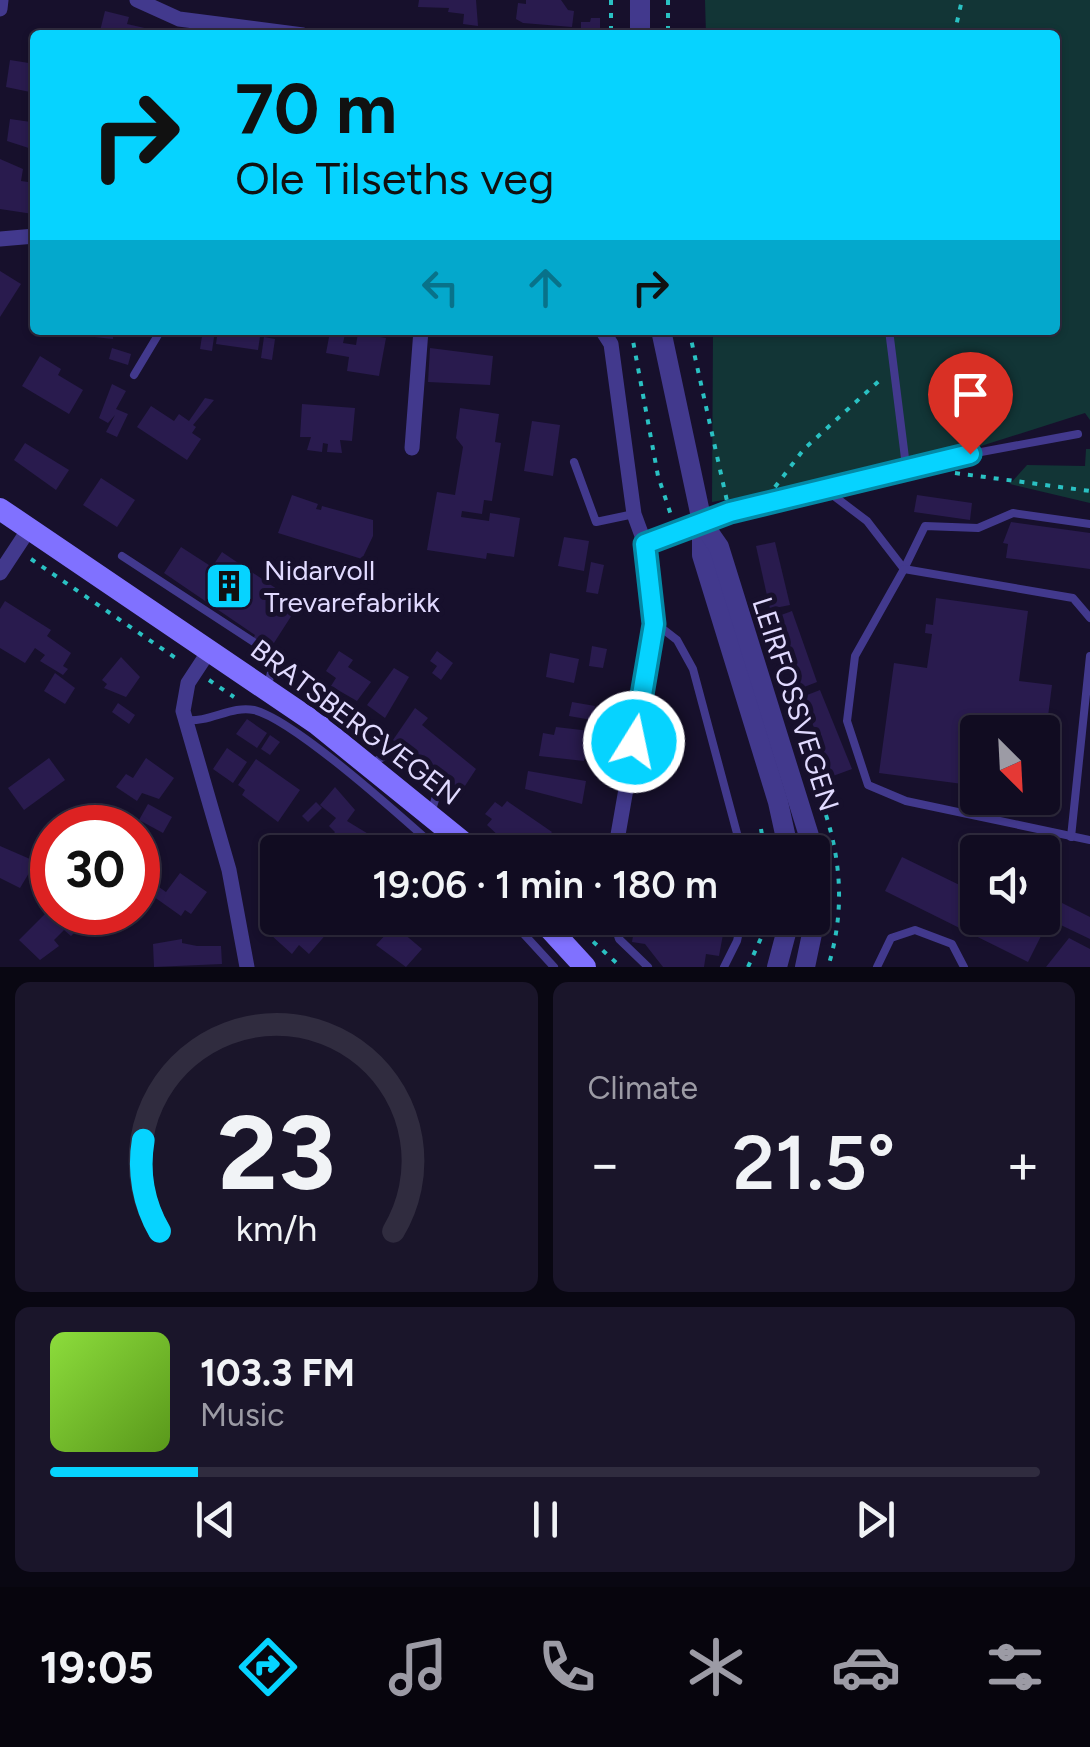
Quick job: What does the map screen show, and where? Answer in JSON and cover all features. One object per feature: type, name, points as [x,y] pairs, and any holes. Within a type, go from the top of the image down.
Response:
[{"type":"main road","name":"BRATSBERGVEGEN","points":[[0,510],[23,539],[209,651],[261,700],[370,764],[456,835]]},
{"type":"main road","points":[[556,935],[585,967]]},
{"type":"street","points":[[0,8],[2,0]]},
{"type":"street","points":[[137,0],[180,19],[265,30]]},
{"type":"street","points":[[640,0],[640,30]]},
{"type":"street","points":[[0,239],[30,236]]},
{"type":"street","points":[[412,448],[421,335]]},
{"type":"street","points":[[605,335],[611,344],[634,514],[645,544],[654,624],[618,835]]},
{"type":"street","name":"LEIRFOSSVEGEN","points":[[662,335],[702,522],[702,555],[778,802],[785,835]]},
{"type":"street","points":[[645,544],[702,522]]},
{"type":"street","name":"LEIRFOSSVEGEN","points":[[702,522],[719,547],[810,839],[817,910],[805,967]]},
{"type":"street","points":[[0,573],[23,539]]},
{"type":"street","points":[[209,651],[185,692],[185,720],[230,870],[247,967]]},
{"type":"street","points":[[777,967],[785,935]]},
{"type":"lane","points":[[134,375],[157,335]]},
{"type":"lane","points":[[890,335],[906,466]]},
{"type":"lane","points":[[702,522],[906,466],[1078,434]]},
{"type":"lane","points":[[574,462],[596,522],[634,514]]},
{"type":"lane","points":[[826,490],[867,521],[904,569],[1074,598],[1090,618]]},
{"type":"lane","points":[[1090,524],[1013,513],[978,528],[924,526],[855,656],[848,721],[868,785],[906,801],[1090,840]]},
{"type":"lane","points":[[122,556],[276,656],[261,700]]},
{"type":"lane","points":[[654,624],[677,640],[693,669],[737,835]]},
{"type":"lane","points":[[1070,837],[1090,656]]},
{"type":"lane","points":[[185,720],[206,720],[261,700]]},
{"type":"lane","points":[[261,700],[420,835]]},
{"type":"lane","points":[[877,967],[891,938],[915,930],[952,944],[964,967]]},
{"type":"lane","points":[[525,935],[554,967]]},
{"type":"lane","points":[[619,935],[648,967]]},
{"type":"lane","points":[[724,967],[739,935]]},
{"type":"path","points":[[611,0],[611,30]]},
{"type":"path","points":[[668,0],[668,30]]},
{"type":"path","points":[[955,30],[962,0]]},
{"type":"path","points":[[632,335],[658,476],[671,515]]},
{"type":"path","points":[[762,505],[804,448],[895,367]]},
{"type":"path","points":[[943,471],[1090,491]]},
{"type":"path","points":[[23,539],[196,672],[261,700]]},
{"type":"path","points":[[588,935],[621,967]]},
{"type":"path","points":[[748,967],[762,935]]},
{"type":"green space","points":[[705,0],[1090,0],[1090,420],[1085,413],[918,466],[712,502],[713,335],[1060,335],[1060,30],[706,30]]},
{"type":"green space","points":[[1086,449],[1090,449],[1090,503],[1010,484],[1027,465],[1085,466]]},
{"type":"building","points":[[419,0],[476,0],[478,26],[463,24],[464,14],[448,12],[449,8],[418,7]]},
{"type":"building","points":[[526,0],[561,0],[568,10],[574,11],[572,27],[516,19],[518,3],[526,4]]},
{"type":"building","points":[[105,11],[129,17],[127,24],[149,29],[149,30],[100,30]]},
{"type":"building","points":[[591,18],[600,18],[600,30],[581,29],[581,22],[590,22]]},
{"type":"building","points":[[10,60],[30,63],[30,92],[6,87]]},
{"type":"building","points":[[10,119],[30,122],[30,148],[7,141]]},
{"type":"building","points":[[0,159],[23,169],[21,181],[30,182],[30,214],[0,209]]},
{"type":"building","points":[[0,271],[21,284],[0,317]]},
{"type":"building","points":[[113,335],[113,339],[85,336]]},
{"type":"building","points":[[202,335],[214,335],[212,351],[200,349]]},
{"type":"building","points":[[217,335],[260,335],[258,350],[216,344]]},
{"type":"building","points":[[329,335],[345,335],[343,343],[356,345],[358,335],[386,338],[379,376],[347,371],[349,357],[326,353]]},
{"type":"building","points":[[264,337],[275,339],[272,360],[261,358]]},
{"type":"building","points":[[112,348],[131,354],[128,365],[109,359]]},
{"type":"building","points":[[430,348],[493,356],[490,385],[428,382]]},
{"type":"building","points":[[40,356],[61,369],[58,375],[83,390],[69,414],[22,386]]},
{"type":"building","points":[[112,384],[126,391],[116,409],[128,414],[117,437],[106,432],[115,415],[108,423],[99,418]]},
{"type":"building","points":[[205,398],[214,400],[193,425],[196,427],[192,433],[201,439],[187,460],[137,427],[151,406],[174,421],[179,414],[189,421]]},
{"type":"building","points":[[302,404],[355,408],[352,441],[340,440],[342,453],[327,452],[328,444],[323,443],[322,452],[307,450],[311,437],[300,437]]},
{"type":"building","points":[[460,408],[499,414],[495,442],[501,443],[492,501],[484,500],[482,514],[462,511],[461,517],[489,521],[490,513],[520,518],[514,557],[487,553],[486,559],[427,550],[437,492],[455,495],[463,447],[456,438]]},
{"type":"building","points":[[532,421],[560,425],[553,476],[524,471]]},
{"type":"building","points":[[25,443],[69,470],[56,490],[14,460]]},
{"type":"building","points":[[101,478],[135,500],[117,527],[83,505]]},
{"type":"building","points":[[292,495],[318,504],[316,509],[321,510],[322,506],[373,520],[373,536],[362,559],[278,533]]},
{"type":"building","points":[[917,495],[972,503],[970,520],[914,512]]},
{"type":"building","points":[[1011,522],[1090,533],[1090,569],[1006,558],[1008,544],[1003,543]]},
{"type":"building","points":[[564,537],[589,541],[584,571],[558,566]]},
{"type":"building","points":[[775,542],[790,605],[770,609],[756,546]]},
{"type":"building","name":"Nidarvoll Trevarefabrikk","points":[[181,547],[212,567],[222,552],[299,604],[272,646],[253,639],[255,635],[164,573]]},
{"type":"building","points":[[591,562],[604,565],[598,594],[586,592]]},
{"type":"building","points":[[936,598],[1028,611],[1019,681],[1052,685],[1048,715],[960,715],[960,784],[879,773],[894,663],[927,668],[932,634],[925,633],[926,624],[933,625]]},
{"type":"building","points":[[5,601],[51,630],[47,636],[71,653],[63,666],[68,669],[63,675],[40,661],[45,655],[35,648],[25,663],[0,648],[0,609]]},
{"type":"building","points":[[792,611],[817,682],[799,689],[773,618]]},
{"type":"building","points":[[592,646],[607,649],[603,668],[589,666]]},
{"type":"building","points":[[339,651],[353,660],[348,667],[371,682],[357,701],[331,686],[336,678],[326,671]]},
{"type":"building","points":[[437,651],[453,663],[441,680],[432,673],[437,666],[430,661]]},
{"type":"building","points":[[550,653],[579,659],[574,683],[546,677]]},
{"type":"building","points":[[121,657],[140,677],[126,697],[104,688],[107,684],[102,680]]},
{"type":"building","points":[[394,668],[409,677],[385,718],[367,705]]},
{"type":"building","points":[[55,673],[75,688],[65,704],[44,691]]},
{"type":"building","points":[[820,690],[852,769],[833,776],[802,697]]},
{"type":"building","points":[[572,702],[595,706],[592,720],[569,716]]},
{"type":"building","points":[[118,703],[135,715],[129,724],[112,712]]},
{"type":"building","points":[[415,708],[428,718],[422,725],[476,769],[459,795],[441,781],[446,775],[440,770],[436,776],[425,767],[430,762],[424,757],[420,762],[409,754],[413,749],[407,744],[403,749],[393,740]]},
{"type":"building","points":[[247,719],[267,733],[257,748],[236,734]]},
{"type":"building","points":[[556,727],[590,731],[584,761],[539,756],[543,733],[554,735]]},
{"type":"building","points":[[270,735],[280,742],[270,755],[261,749]]},
{"type":"building","points":[[227,748],[247,762],[233,783],[213,769]]},
{"type":"building","points":[[49,758],[65,780],[24,810],[8,788]]},
{"type":"building","points":[[146,758],[174,778],[159,799],[142,793],[137,801],[116,787],[126,774],[133,778]]},
{"type":"building","points":[[256,759],[300,790],[278,822],[242,795],[245,790],[238,785]]},
{"type":"building","points":[[528,771],[586,781],[582,804],[525,789]]},
{"type":"building","points":[[335,787],[355,810],[347,821],[370,835],[332,835],[335,832],[329,826],[336,818],[320,805]]},
{"type":"building","points":[[507,801],[552,832],[498,835],[487,825],[492,819],[485,814],[495,802],[502,807]]},
{"type":"building","points":[[316,802],[322,808],[308,822],[302,816]]},
{"type":"building","points":[[160,810],[172,817],[163,833],[160,831]]},
{"type":"building","points":[[0,846],[30,859],[30,871],[20,888],[0,878]]},
{"type":"building","points":[[902,857],[960,885],[960,928],[885,891]]},
{"type":"building","points":[[180,873],[207,892],[191,914],[185,910],[181,916],[160,901],[160,888],[166,892]]},
{"type":"building","points":[[1060,902],[1090,917],[1090,939],[1060,925]]},
{"type":"building","points":[[30,929],[30,935],[59,935],[54,940],[59,946],[40,960],[19,940]]},
{"type":"building","points":[[271,935],[325,935],[309,954],[299,945],[292,954]]},
{"type":"building","points":[[385,935],[405,935],[422,949],[406,967],[376,945]]},
{"type":"building","points":[[633,935],[723,935],[719,956],[706,954],[704,967],[663,967],[645,944],[632,942]]},
{"type":"building","points":[[974,935],[1042,935],[1028,962]]},
{"type":"building","points":[[1069,938],[1090,949],[1090,967],[1046,967]]},
{"type":"building","points":[[182,939],[182,943],[197,946],[221,946],[222,964],[154,967],[153,944]]},
{"type":"place","name":"Nidarvoll Trevarefabrikk","points":[[229,586]]},
{"type":"route","points":[[634,742],[654,624],[645,544],[730,512],[906,466],[970,454]]}]
